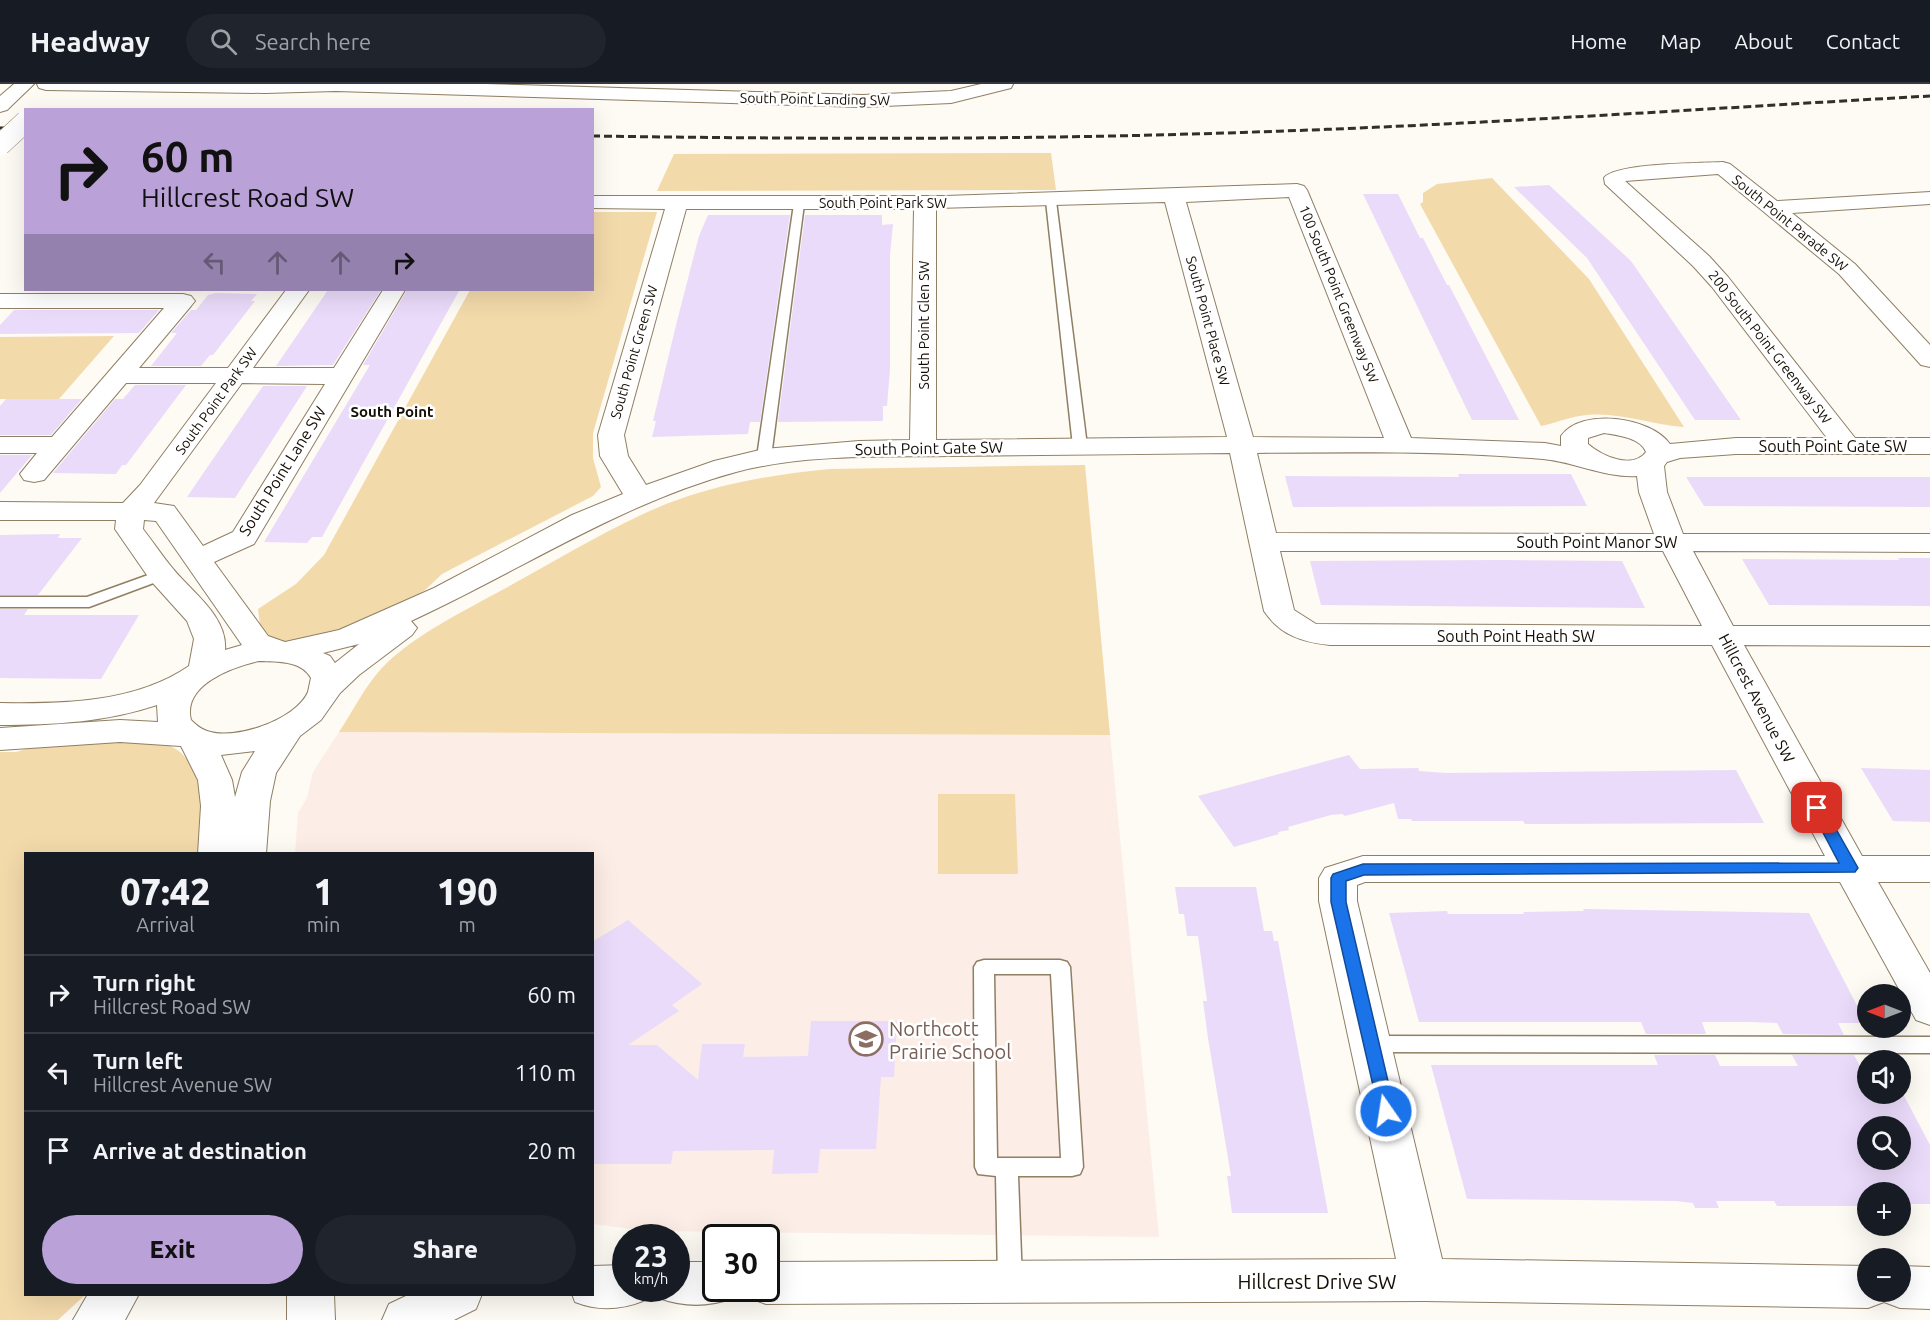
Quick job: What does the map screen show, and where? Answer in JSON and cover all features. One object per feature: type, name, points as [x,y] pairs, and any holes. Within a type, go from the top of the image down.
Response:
[{"type":"street","points":[[0,106],[25,84]]},
{"type":"street","name":"South Point Landing SW","points":[[48,99],[151,87],[329,85],[862,101],[951,97],[1004,84]]},
{"type":"street","points":[[0,145],[24,122]]},
{"type":"street","name":"South Point Parade SW","points":[[1723,168],[1847,269],[1930,360]]},
{"type":"street","name":"200 South Point Greenway SW","points":[[1723,168],[1623,174],[1614,180],[1709,269],[1847,446]]},
{"type":"street","name":"100 South Point Greenway SW","points":[[1174,197],[1297,190],[1401,446]]},
{"type":"street","name":"South Point Park SW","points":[[594,202],[925,204],[1174,197]]},
{"type":"street","name":"South Point Place SW","points":[[1174,197],[1242,445]]},
{"type":"street","points":[[1773,208],[1930,198]]},
{"type":"street","name":"South Point Green SW","points":[[639,497],[614,456],[610,435],[677,203]]},
{"type":"street","name":"South Point Glen SW","points":[[923,447],[925,204]]},
{"type":"street","name":"South Point Park SW","points":[[131,511],[150,491],[297,291]]},
{"type":"street","name":"South Point Lane SW","points":[[213,553],[244,538],[392,291]]},
{"type":"street","points":[[0,301],[183,301],[34,474]]},
{"type":"street","points":[[119,375],[340,376]]},
{"type":"street","name":"South Point Gate SW","points":[[1442,446],[1551,440],[1591,426],[1611,425],[1631,430],[1651,452]]},
{"type":"street","points":[[1578,431],[1574,436],[1575,446],[1595,461]]},
{"type":"street","points":[[0,445],[60,445]]},
{"type":"street","name":"South Point Heath SW","points":[[1242,445],[1279,611],[1289,623],[1315,634],[1930,636]]},
{"type":"street","name":"South Point Gate SW","points":[[283,651],[349,637],[445,594],[582,521],[639,497],[724,467],[764,457],[859,449],[923,447],[1442,446],[1545,451],[1628,468],[1651,452],[1678,450],[1736,446],[1930,446]]},
{"type":"street","name":"Hillcrest Avenue SW","points":[[1651,452],[1653,492],[1665,527],[1850,868],[1930,1009]]},
{"type":"street","name":"Hillcrest Avenue SW","points":[[1595,461],[1621,479],[1674,542]]},
{"type":"street","points":[[0,510],[164,512],[257,643],[305,656],[318,663],[326,674],[327,687],[319,705],[288,730],[265,739],[240,744],[217,744],[192,738],[120,730],[0,739]]},
{"type":"street","points":[[131,511],[129,530],[162,575],[201,618],[210,639],[208,658],[197,675],[178,695],[173,710],[175,724],[192,738],[215,780],[219,806],[216,852]]},
{"type":"street","name":"South Point Manor SW","points":[[1264,542],[1930,543]]},
{"type":"street","name":"South Point Gate SW","points":[[327,687],[348,668],[445,594]]},
{"type":"street","points":[[0,714],[63,715],[127,705],[155,697],[239,655],[283,651]]},
{"type":"street","points":[[248,852],[252,801],[259,772],[288,730]]},
{"type":"street","points":[[1424,1280],[1338,902],[1338,878],[1363,869],[1930,869]]},
{"type":"street","name":"Hillcrest Drive SW","points":[[780,1283],[1424,1280],[1857,1287]]},
{"type":"street","points":[[594,1287],[612,1286]]},
{"type":"street","points":[[1911,1287],[1930,1288]]},
{"type":"street","points":[[97,1320],[115,1296]]},
{"type":"street","points":[[310,1296],[311,1320]]},
{"type":"street","points":[[406,1320],[455,1296]]},
{"type":"lane","points":[[1051,201],[1080,446]]},
{"type":"lane","points":[[764,457],[799,204]]},
{"type":"lane","points":[[0,603],[89,602],[162,575]]},
{"type":"lane","points":[[984,967],[1060,967],[1072,1167],[1007,1167],[986,1167],[984,967]]},
{"type":"lane","points":[[1371,1044],[1930,1044]]},
{"type":"lane","points":[[1007,1167],[1010,1282]]},
{"type":"shaded area","points":[[1051,153],[1056,190],[657,191],[674,154]]},
{"type":"shaded area","points":[[1492,178],[1589,279],[1684,427],[1599,415],[1575,417],[1541,426],[1420,204],[1423,202],[1423,193],[1437,184]]},
{"type":"shaded area","points":[[594,212],[657,212],[593,433],[593,458],[601,487],[593,496],[442,574],[424,591],[368,623],[296,644],[276,642],[261,633],[258,609],[296,584],[324,555],[469,291],[594,291]]},
{"type":"shaded area","points":[[114,336],[59,399],[0,399],[0,337]]},
{"type":"shaded area","points":[[1085,465],[1110,735],[339,732],[376,675],[408,645],[606,532],[663,505],[733,484],[830,469]]},
{"type":"shaded area","name":"Northcott Prairie School","points":[[339,732],[1110,735],[1159,1237],[780,1233],[780,1224],[702,1224],[702,1232],[690,1231],[690,1224],[612,1224],[612,1226],[594,1224],[594,852],[295,852],[298,813],[307,798],[313,772]]},
{"type":"shaded area","points":[[102,738],[158,742],[174,748],[186,758],[194,771],[199,787],[201,804],[199,852],[24,852],[24,1296],[84,1296],[58,1320],[0,1320],[0,752],[16,752],[43,744]]},
{"type":"shaded area","points":[[938,794],[1015,794],[1018,874],[938,874]]},
{"type":"building","points":[[1549,185],[1631,261],[1741,420],[1695,420],[1587,258],[1514,187]]},
{"type":"building","points":[[1363,194],[1398,194],[1420,238],[1423,238],[1449,285],[1519,420],[1472,420]]},
{"type":"building","points":[[708,215],[790,215],[760,422],[750,422],[748,434],[652,437],[656,421],[653,421],[677,321],[699,236]]},
{"type":"building","points":[[805,215],[882,215],[882,225],[893,224],[890,255],[890,369],[887,406],[883,406],[883,421],[778,422]]},
{"type":"building","points":[[327,291],[380,291],[333,365],[276,366]]},
{"type":"building","points":[[406,291],[459,291],[322,537],[312,537],[307,543],[264,542],[370,365],[363,365]]},
{"type":"building","points":[[216,293],[257,294],[251,301],[255,301],[213,355],[210,355],[201,366],[151,366],[177,333],[171,333],[191,310],[196,310],[208,295]]},
{"type":"building","points":[[14,310],[159,310],[139,333],[0,334],[0,325]]},
{"type":"building","points":[[135,385],[186,385],[126,465],[122,465],[116,474],[53,473],[115,399],[123,399]]},
{"type":"building","points":[[263,386],[307,386],[235,498],[187,497]]},
{"type":"building","points":[[6,399],[82,399],[51,435],[0,435],[0,406]]},
{"type":"building","points":[[0,455],[32,455],[0,493]]},
{"type":"building","points":[[1458,474],[1571,474],[1587,506],[1293,507],[1285,476],[1459,477]]},
{"type":"building","points":[[1686,477],[1930,477],[1930,507],[1704,506]]},
{"type":"building","points":[[60,534],[58,538],[82,538],[38,595],[0,595],[0,535]]},
{"type":"building","points":[[1898,558],[1930,558],[1930,606],[1769,605],[1742,559],[1899,560]]},
{"type":"building","points":[[1310,561],[1622,561],[1645,608],[1321,605]]},
{"type":"building","points":[[0,609],[28,609],[24,615],[139,615],[101,679],[0,678]]},
{"type":"building","points":[[1349,755],[1360,769],[1418,768],[1419,771],[1446,773],[1736,770],[1764,823],[1525,824],[1523,821],[1412,821],[1411,819],[1398,819],[1394,803],[1345,816],[1331,815],[1288,827],[1289,830],[1278,832],[1279,834],[1234,847],[1198,796]]},
{"type":"building","points":[[1861,768],[1930,770],[1930,822],[1893,821]]},
{"type":"building","points":[[1175,887],[1256,887],[1264,931],[1272,931],[1274,941],[1278,941],[1328,1213],[1232,1213],[1227,1176],[1231,1176],[1208,1038],[1203,1001],[1207,1001],[1198,936],[1187,936],[1184,914],[1179,914]]},
{"type":"building","points":[[1583,909],[1809,913],[1857,1006],[1857,1023],[1838,1023],[1844,1035],[1783,1034],[1777,1023],[1749,1022],[1702,1022],[1706,1034],[1646,1034],[1641,1022],[1419,1022],[1389,913],[1447,911],[1448,914],[1524,914],[1523,912],[1584,911]]},
{"type":"building","points":[[628,920],[702,984],[672,1005],[679,1011],[628,1045],[657,1045],[698,1080],[702,1044],[745,1044],[743,1057],[808,1056],[811,1021],[897,1021],[894,1077],[881,1077],[876,1149],[820,1149],[818,1173],[772,1174],[774,1150],[673,1151],[671,1164],[594,1164],[594,941]]},
{"type":"building","points":[[1654,1055],[1715,1055],[1720,1066],[1798,1066],[1792,1055],[1854,1055],[1857,1060],[1857,1104],[1908,1104],[1930,1145],[1930,1204],[1911,1204],[1911,1182],[1857,1182],[1857,1206],[1777,1206],[1774,1201],[1716,1201],[1719,1208],[1695,1208],[1693,1203],[1676,1201],[1467,1199],[1431,1065],[1658,1065]]},
{"type":"railway","points":[[594,136],[908,138],[1224,133],[1489,122],[1930,96]]},
{"type":"railway","points":[[0,128],[24,128]]},
{"type":"place","name":"Northcott Prairie School","points":[[866,1039]]},
{"type":"district","name":"South Point","points":[[392,411]]},
{"type":"route","points":[[1386,1111],[1338,902],[1338,878],[1363,869],[1850,868],[1817,808]]}]
